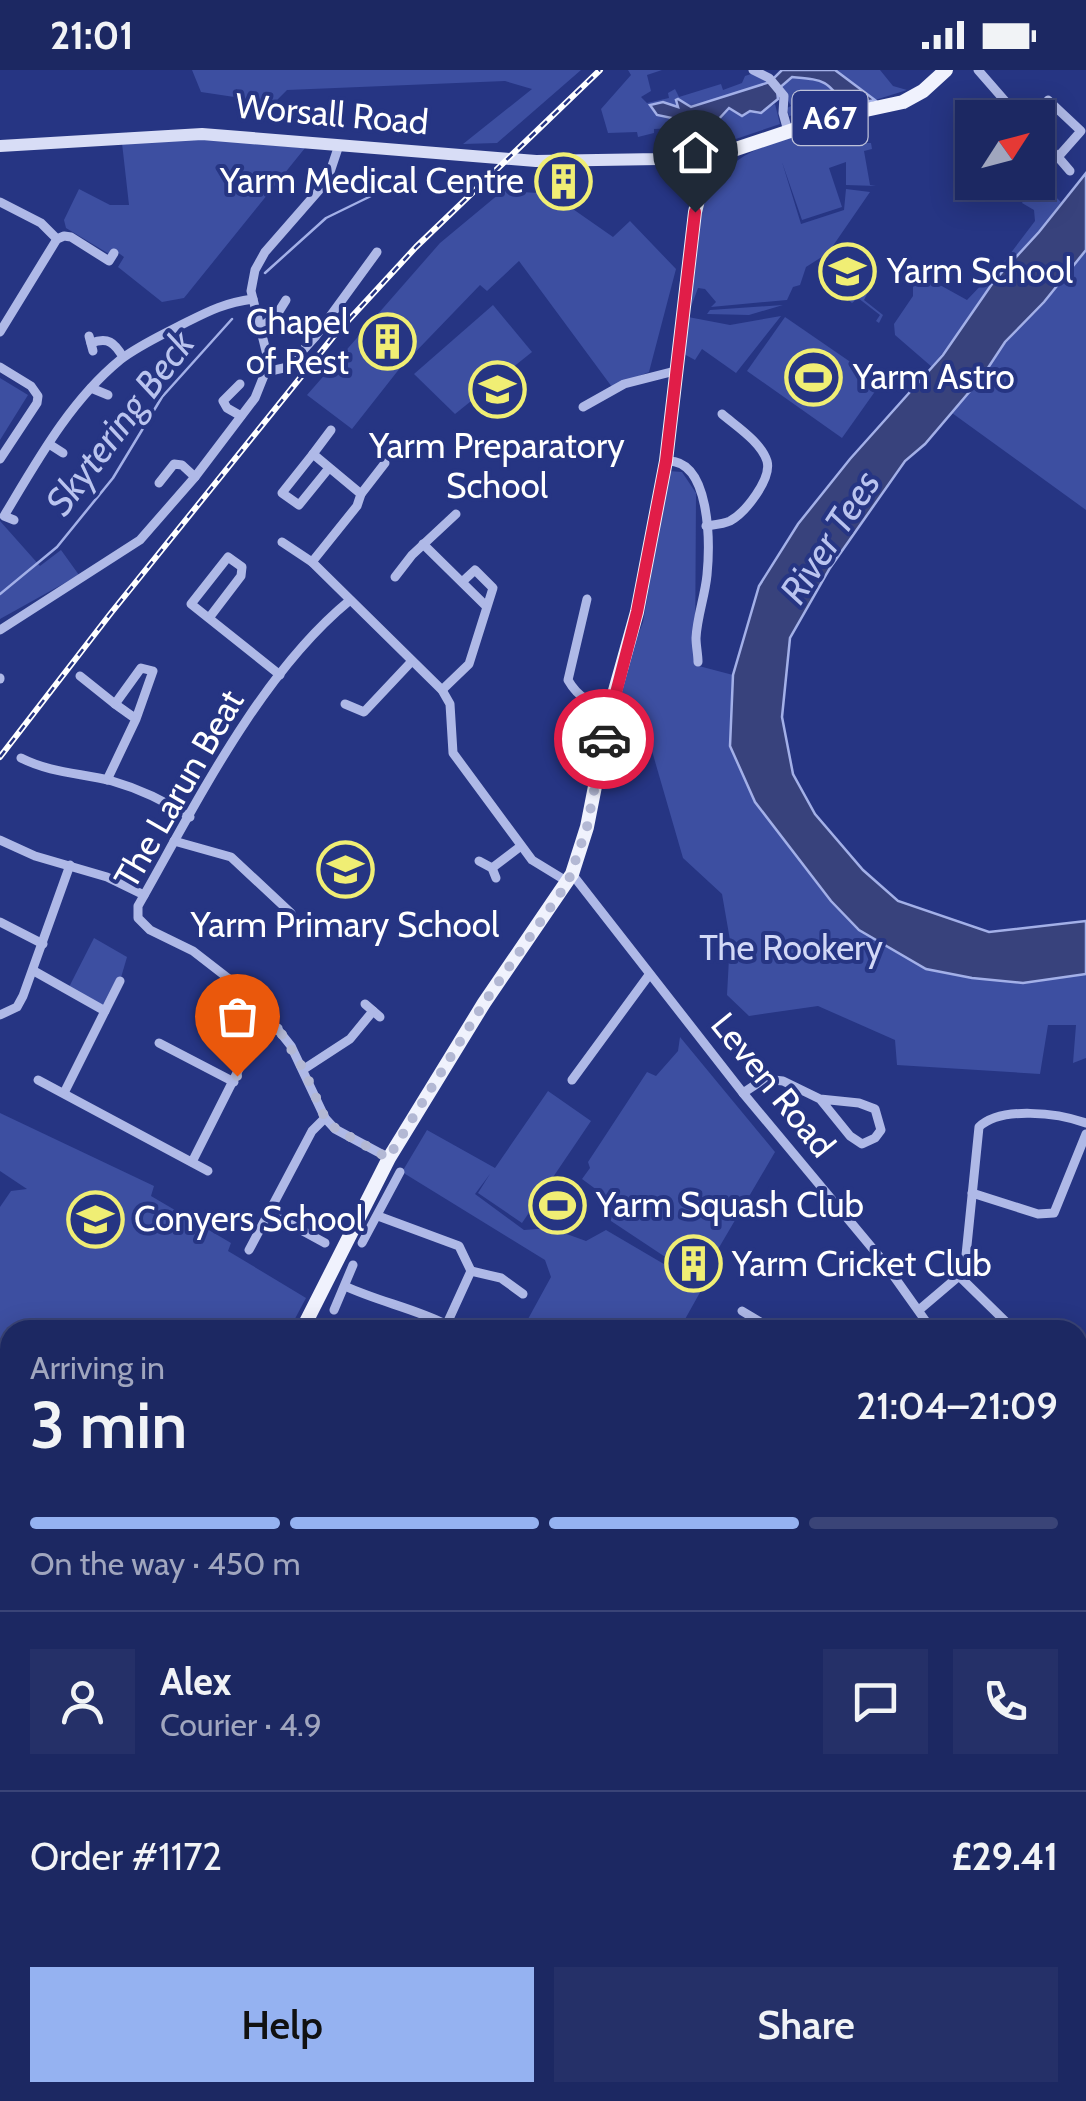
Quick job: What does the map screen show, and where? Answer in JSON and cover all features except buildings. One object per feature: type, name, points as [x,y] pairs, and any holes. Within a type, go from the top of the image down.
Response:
[{"type":"main road","name":"A67","points":[[719,158],[788,131],[903,102],[937,73]]},
{"type":"main road","name":"Worsall Road","points":[[0,146],[202,134],[536,161],[659,159],[682,155],[699,145],[710,148],[719,158]]},
{"type":"main road","points":[[307,1320],[388,1158],[484,1003],[570,878],[587,827],[611,705],[637,612],[666,461],[700,185],[719,158]]},
{"type":"main road","points":[[659,159],[682,164],[700,185]]},
{"type":"street","points":[[753,70],[780,89],[785,98],[783,112],[788,131]]},
{"type":"street","points":[[978,70],[1004,100]]},
{"type":"street","points":[[1055,107],[1081,131],[1058,157]]},
{"type":"street","points":[[0,630],[140,540],[196,477],[255,398],[266,372],[267,349],[252,299],[255,270],[265,252],[328,181],[339,145]]},
{"type":"street","points":[[1055,154],[1070,170]]},
{"type":"street","points":[[0,202],[41,224],[57,239]]},
{"type":"street","points":[[0,332],[57,239],[70,238],[109,261],[114,254]]},
{"type":"street","points":[[266,372],[288,367],[377,252]]},
{"type":"street","points":[[14,520],[4,516],[49,444],[91,388],[124,357],[225,302],[252,299]]},
{"type":"street","points":[[261,327],[276,316],[286,300]]},
{"type":"street","points":[[91,343],[110,341],[124,357]]},
{"type":"street","points":[[0,367],[31,386],[38,396],[37,404],[0,459]]},
{"type":"street","points":[[583,407],[624,384],[675,371]]},
{"type":"street","points":[[240,384],[223,401],[241,416]]},
{"type":"street","points":[[91,388],[108,395]]},
{"type":"street","points":[[706,526],[729,522],[744,508],[763,483],[768,468],[754,442],[722,414]]},
{"type":"street","points":[[725,433],[733,424]]},
{"type":"street","points":[[329,468],[299,504],[282,493],[331,430]]},
{"type":"street","points":[[49,444],[63,453]]},
{"type":"street","points":[[313,454],[361,494]]},
{"type":"street","points":[[666,461],[676,461],[692,471],[700,484],[707,572],[696,639],[702,657]]},
{"type":"street","points":[[312,562],[384,463]]},
{"type":"street","points":[[159,483],[174,464],[182,465],[196,477]]},
{"type":"street","points":[[395,577],[456,514]]},
{"type":"street","points":[[282,542],[312,562],[442,690],[469,664],[493,588],[475,570],[462,582]]},
{"type":"street","points":[[424,544],[486,606]]},
{"type":"street","points":[[210,618],[241,576],[242,566],[228,557],[191,604],[280,675]]},
{"type":"street","name":"The Larun Beat","points":[[325,1118],[304,1070],[278,1028],[251,996],[192,951],[142,924],[138,906],[247,721],[296,654],[349,601]]},
{"type":"street","points":[[589,604],[568,680],[580,697],[591,703],[611,705]]},
{"type":"street","points":[[345,704],[364,712],[412,661]]},
{"type":"street","points":[[107,780],[153,671],[141,668],[116,704]]},
{"type":"street","points":[[80,676],[136,718]]},
{"type":"street","name":"Leven Road","points":[[442,690],[450,704],[453,752],[521,846],[532,860],[570,878],[883,1262],[926,1320]]},
{"type":"street","points":[[29,759],[40,768],[138,790],[190,817]]},
{"type":"street","points":[[0,840],[35,856],[107,877],[144,895]]},
{"type":"street","points":[[174,841],[213,857],[231,857],[284,910]]},
{"type":"street","points":[[479,861],[494,873],[521,846]]},
{"type":"street","points":[[0,1015],[17,1007],[34,971],[70,865]]},
{"type":"street","points":[[0,922],[43,944]]},
{"type":"street","points":[[34,971],[105,1011]]},
{"type":"street","points":[[572,1080],[650,974]]},
{"type":"street","points":[[64,1093],[120,980]]},
{"type":"street","points":[[304,1070],[350,1040],[373,1011]]},
{"type":"street","points":[[192,1162],[245,1057],[261,1038],[278,1028]]},
{"type":"street","points":[[159,1043],[234,1082]]},
{"type":"street","points":[[743,1093],[764,1079],[784,1080],[820,1099],[859,1103],[874,1109],[882,1130],[862,1144],[850,1136],[820,1099]]},
{"type":"street","points":[[38,1080],[208,1170]]},
{"type":"street","points":[[920,1320],[965,1265],[979,1127],[989,1118],[1061,1117],[1086,1123]]},
{"type":"street","points":[[249,1250],[312,1131],[325,1118],[336,1129],[388,1158]]},
{"type":"street","points":[[972,1193],[1038,1214],[1054,1213],[1086,1134]]},
{"type":"street","points":[[362,1243],[400,1172]]},
{"type":"street","points":[[270,1213],[325,1243]]},
{"type":"street","points":[[378,1216],[459,1246],[471,1271]]},
{"type":"street","points":[[313,1236],[320,1224]]},
{"type":"street","points":[[334,1310],[354,1265]]},
{"type":"street","points":[[502,1278],[509,1267]]},
{"type":"street","points":[[471,1271],[502,1278],[523,1294]]},
{"type":"street","points":[[449,1320],[471,1271]]},
{"type":"street","points":[[959,1276],[1004,1320]]},
{"type":"street","points":[[345,1286],[376,1300],[416,1309],[433,1320]]},
{"type":"street","points":[[742,1311],[750,1320]]},
{"type":"green space","points":[[192,70],[581,70],[497,143],[463,144],[532,89],[505,81],[287,90],[274,103],[201,92]]},
{"type":"green space","points":[[628,70],[662,70],[647,75],[651,91],[641,97],[647,103],[669,98],[668,93],[675,89],[679,97],[721,84],[723,90],[754,73],[770,82],[691,107],[678,99],[677,107],[650,105],[668,116],[688,119],[729,108],[739,115],[750,111],[758,114],[775,104],[780,124],[721,144],[695,139],[677,149],[676,128],[654,129],[654,133],[638,137],[637,132],[608,133],[601,109],[631,75]]},
{"type":"green space","points":[[835,70],[880,70],[893,86],[907,90],[875,100]]},
{"type":"green space","points":[[792,77],[823,82],[845,106],[796,120],[794,115],[789,116],[787,108],[791,106],[780,86]]},
{"type":"green space","points":[[865,118],[867,123],[860,124],[863,143],[871,143],[872,149],[864,151],[870,185],[876,186],[846,185],[846,162],[829,168],[842,207],[802,220],[782,162],[801,224],[844,210],[846,189],[870,192],[828,253],[806,267],[800,285],[793,287],[787,300],[711,307],[716,302],[705,289],[698,288],[691,307],[703,201],[715,181],[731,165],[772,143]]},
{"type":"green space","points":[[200,139],[305,148],[184,298],[162,302],[118,267],[124,257],[113,249],[109,254],[66,228],[64,220],[79,189],[110,205],[129,205],[122,143]]},
{"type":"green space","points":[[505,189],[574,193],[570,207],[613,237],[630,221],[676,269],[649,372],[612,387],[519,261],[487,291],[480,285],[400,368],[352,429],[307,395],[440,243]]},
{"type":"green space","points":[[1055,196],[1061,202],[932,367],[895,335],[894,324],[913,296],[913,283],[920,274],[967,300],[1035,221],[1034,210],[1022,203],[1055,200]]},
{"type":"green space","points":[[1086,250],[1086,510],[952,413],[1005,342]]},
{"type":"green space","points":[[863,281],[871,286],[864,300],[883,315],[879,323],[876,321],[880,315],[858,298],[852,303],[845,297]]},
{"type":"green space","points":[[493,305],[532,352],[455,414],[414,374]]},
{"type":"green space","points":[[783,305],[749,315],[707,314],[710,310]]},
{"type":"green space","points":[[781,316],[736,373],[702,349],[695,360],[682,353],[688,317],[730,325]]},
{"type":"green space","name":"Yarm Astro","points":[[785,317],[881,383],[842,438],[747,371]]},
{"type":"green space","points":[[0,378],[28,395],[0,440]]},
{"type":"green space","name":"The Rookery","points":[[669,471],[682,472],[696,493],[695,665],[733,675],[730,746],[755,802],[831,901],[859,930],[926,968],[1023,983],[1086,974],[1086,1058],[1073,1063],[1076,1025],[1048,1025],[1040,1074],[897,1065],[895,1040],[818,1006],[749,1016],[727,995],[730,940],[722,894],[683,858],[643,720],[611,705],[643,622]]},
{"type":"green space","points":[[0,521],[40,566],[61,550],[79,575],[0,619]]},
{"type":"green space","points":[[94,938],[127,957],[105,1011],[68,989]]},
{"type":"green space","points":[[680,1037],[775,1152],[700,1280],[611,1221],[601,1193],[582,1179],[590,1168],[588,1162],[647,1072],[656,1076],[678,1051]]},
{"type":"green space","points":[[548,1091],[591,1121],[522,1223],[478,1193],[490,1174],[475,1194],[524,1230],[550,1228],[586,1241],[606,1230],[703,1287],[685,1320],[527,1320],[551,1277],[545,1260],[402,1172],[427,1130],[495,1168]]},
{"type":"green space","name":"Conyers School","points":[[0,1113],[154,1186],[151,1196],[231,1243],[228,1251],[306,1298],[294,1320],[0,1320],[0,1207],[11,1191],[27,1189],[0,1171]]},
{"type":"water","points":[[782,70],[835,70],[875,100],[845,106],[823,82],[792,77],[777,90],[778,99],[761,113],[750,111],[742,116],[729,108],[716,122],[657,115],[650,105],[663,102],[678,107],[678,99],[691,107],[770,82]]},
{"type":"water","name":"River Tees","points":[[1086,173],[1086,250],[1005,342],[982,377],[925,444],[905,461],[830,568],[790,638],[782,717],[793,774],[815,814],[863,870],[898,901],[989,932],[1086,921],[1086,974],[1023,983],[972,978],[926,969],[859,930],[831,901],[755,802],[730,746],[733,675],[759,586],[798,524],[943,355],[994,281]]},
{"type":"waterway","name":"Skytering Beck","points":[[265,273],[326,218],[416,174]]},
{"type":"waterway","name":"Skytering Beck","points":[[0,594],[57,547],[113,478],[162,397],[232,319]]},
{"type":"railway","points":[[0,757],[333,337],[416,247],[600,70]]},
{"type":"way so far","points":[[237,1076],[245,1057],[261,1038],[278,1028],[304,1070],[325,1118],[336,1129],[388,1158],[484,1003],[568,882],[587,827],[604,739]]},
{"type":"place","name":"Yarm Medical Centre","points":[[563,181]]},
{"type":"place","name":"Yarm School","points":[[848,271]]},
{"type":"place","name":"Chapel of Rest","points":[[388,342]]},
{"type":"place","name":"Yarm Astro","points":[[814,377]]},
{"type":"place","name":"Yarm Preparatory School","points":[[497,390]]},
{"type":"place","name":"Yarm Primary School","points":[[345,869]]},
{"type":"place","name":"Yarm Squash Club","points":[[557,1205]]},
{"type":"place","name":"Conyers School","points":[[95,1219]]},
{"type":"place","name":"Yarm Cricket Club","points":[[693,1264]]},
{"type":"route","points":[[604,739],[637,612],[666,461],[695,212]]}]
